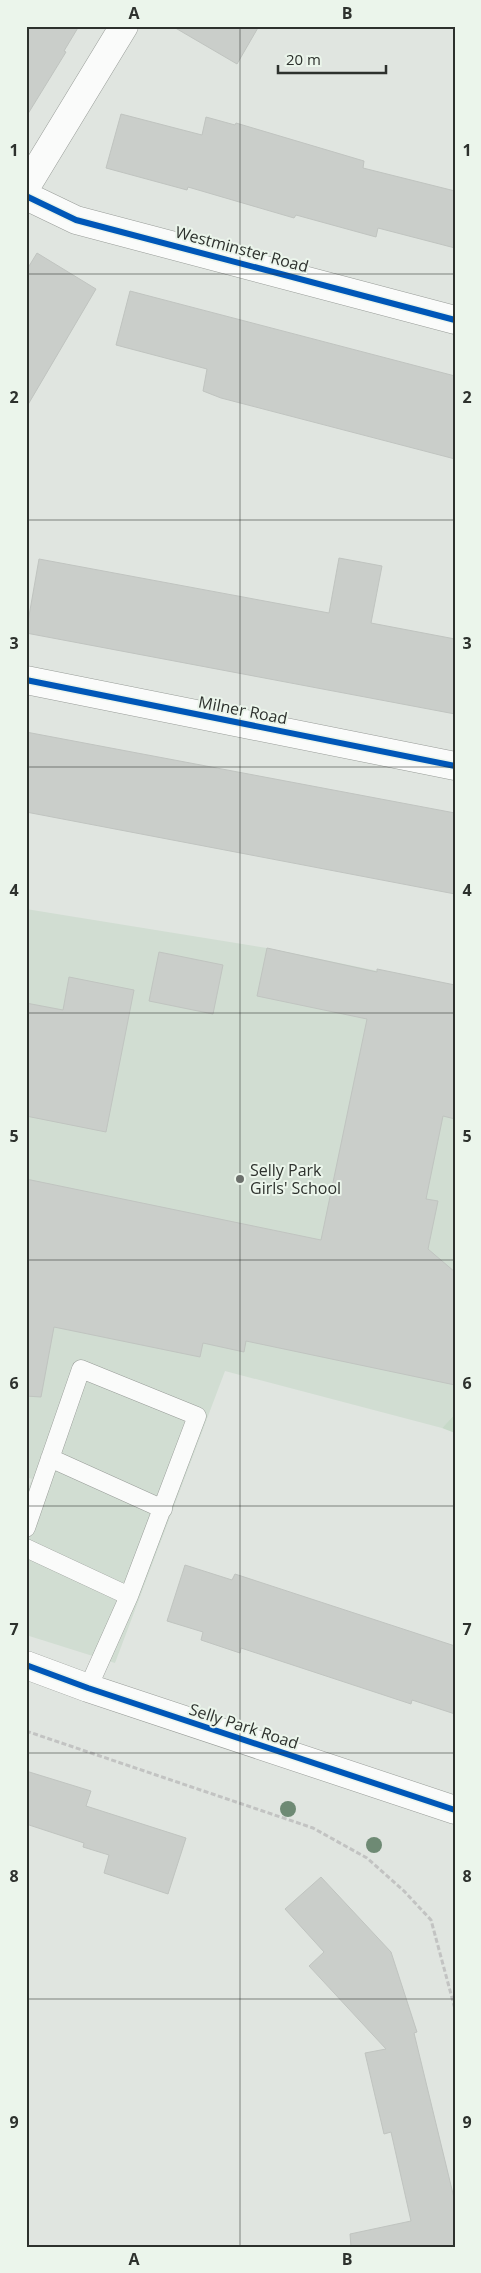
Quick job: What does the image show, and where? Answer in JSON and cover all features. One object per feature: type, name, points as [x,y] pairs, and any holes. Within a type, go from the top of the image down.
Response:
[{"type":"street","points":[[26,187],[124,26]]},
{"type":"street","name":"Westminster Road","points":[[26,196],[76,220],[455,320]]},
{"type":"street","name":"Milner Road","points":[[26,680],[455,766]]},
{"type":"street","name":"Selly Park Road","points":[[26,1665],[88,1688],[455,1810]]},
{"type":"lane","points":[[26,1528],[81,1369],[197,1416],[129,1596],[88,1688]]},
{"type":"lane","points":[[50,1458],[163,1509]]},
{"type":"lane","points":[[26,1548],[129,1596]]},
{"type":"path","points":[[26,1731],[313,1828],[367,1858],[431,1920],[455,2010]]},
{"type":"shaded area","name":"Selly Park Girls' School","points":[[26,909],[267,948],[455,987],[455,1414],[442,1428],[225,1371],[115,1663],[26,1635],[26,1494],[32,1479],[26,1477]]},
{"type":"green space","points":[[455,1414],[455,1433],[442,1428]]},
{"type":"building","points":[[26,26],[79,26],[64,51],[66,52],[26,117]]},
{"type":"building","points":[[172,26],[259,26],[237,64]]},
{"type":"building","points":[[121,114],[202,135],[206,117],[235,125],[236,123],[364,161],[363,168],[455,191],[455,248],[378,228],[376,237],[296,215],[294,218],[188,187],[187,190],[106,168]]},
{"type":"building","points":[[37,253],[96,289],[26,408],[26,271]]},
{"type":"building","points":[[130,291],[455,376],[455,459],[221,398],[203,391],[207,369],[116,345]]},
{"type":"building","points":[[339,558],[382,566],[371,623],[455,639],[455,714],[26,633],[39,559],[329,613]]},
{"type":"building","points":[[26,732],[455,813],[455,894],[26,812]]},
{"type":"building","points":[[267,948],[377,972],[377,969],[455,985],[455,1119],[443,1116],[426,1199],[438,1201],[428,1249],[455,1272],[455,1385],[246,1341],[244,1352],[203,1343],[200,1357],[54,1327],[41,1397],[26,1396],[26,1179],[321,1240],[367,1019],[257,996]]},
{"type":"building","points":[[159,952],[223,965],[213,1014],[149,1001]]},
{"type":"building","points":[[69,977],[134,990],[106,1132],[26,1116],[26,1003],[63,1010]]},
{"type":"building","points":[[185,1565],[232,1580],[235,1574],[455,1646],[455,1714],[412,1700],[411,1704],[241,1648],[240,1653],[201,1640],[203,1632],[167,1621]]},
{"type":"building","points":[[26,1771],[91,1791],[86,1806],[186,1838],[168,1894],[104,1873],[109,1855],[83,1847],[84,1843],[26,1824]]},
{"type":"building","points":[[321,1877],[391,1952],[417,2032],[414,2033],[455,2202],[455,2247],[351,2247],[350,2234],[411,2221],[391,2132],[384,2134],[365,2053],[386,2049],[309,1966],[324,1952],[285,1909]]},
{"type":"cycle path","points":[[26,196],[76,220],[455,320]]},
{"type":"cycle path","points":[[26,680],[455,766]]},
{"type":"cycle path","points":[[26,1665],[88,1688],[455,1810]]},
{"type":"place","name":"Selly Park Girls' School","points":[[240,1179]]}]
